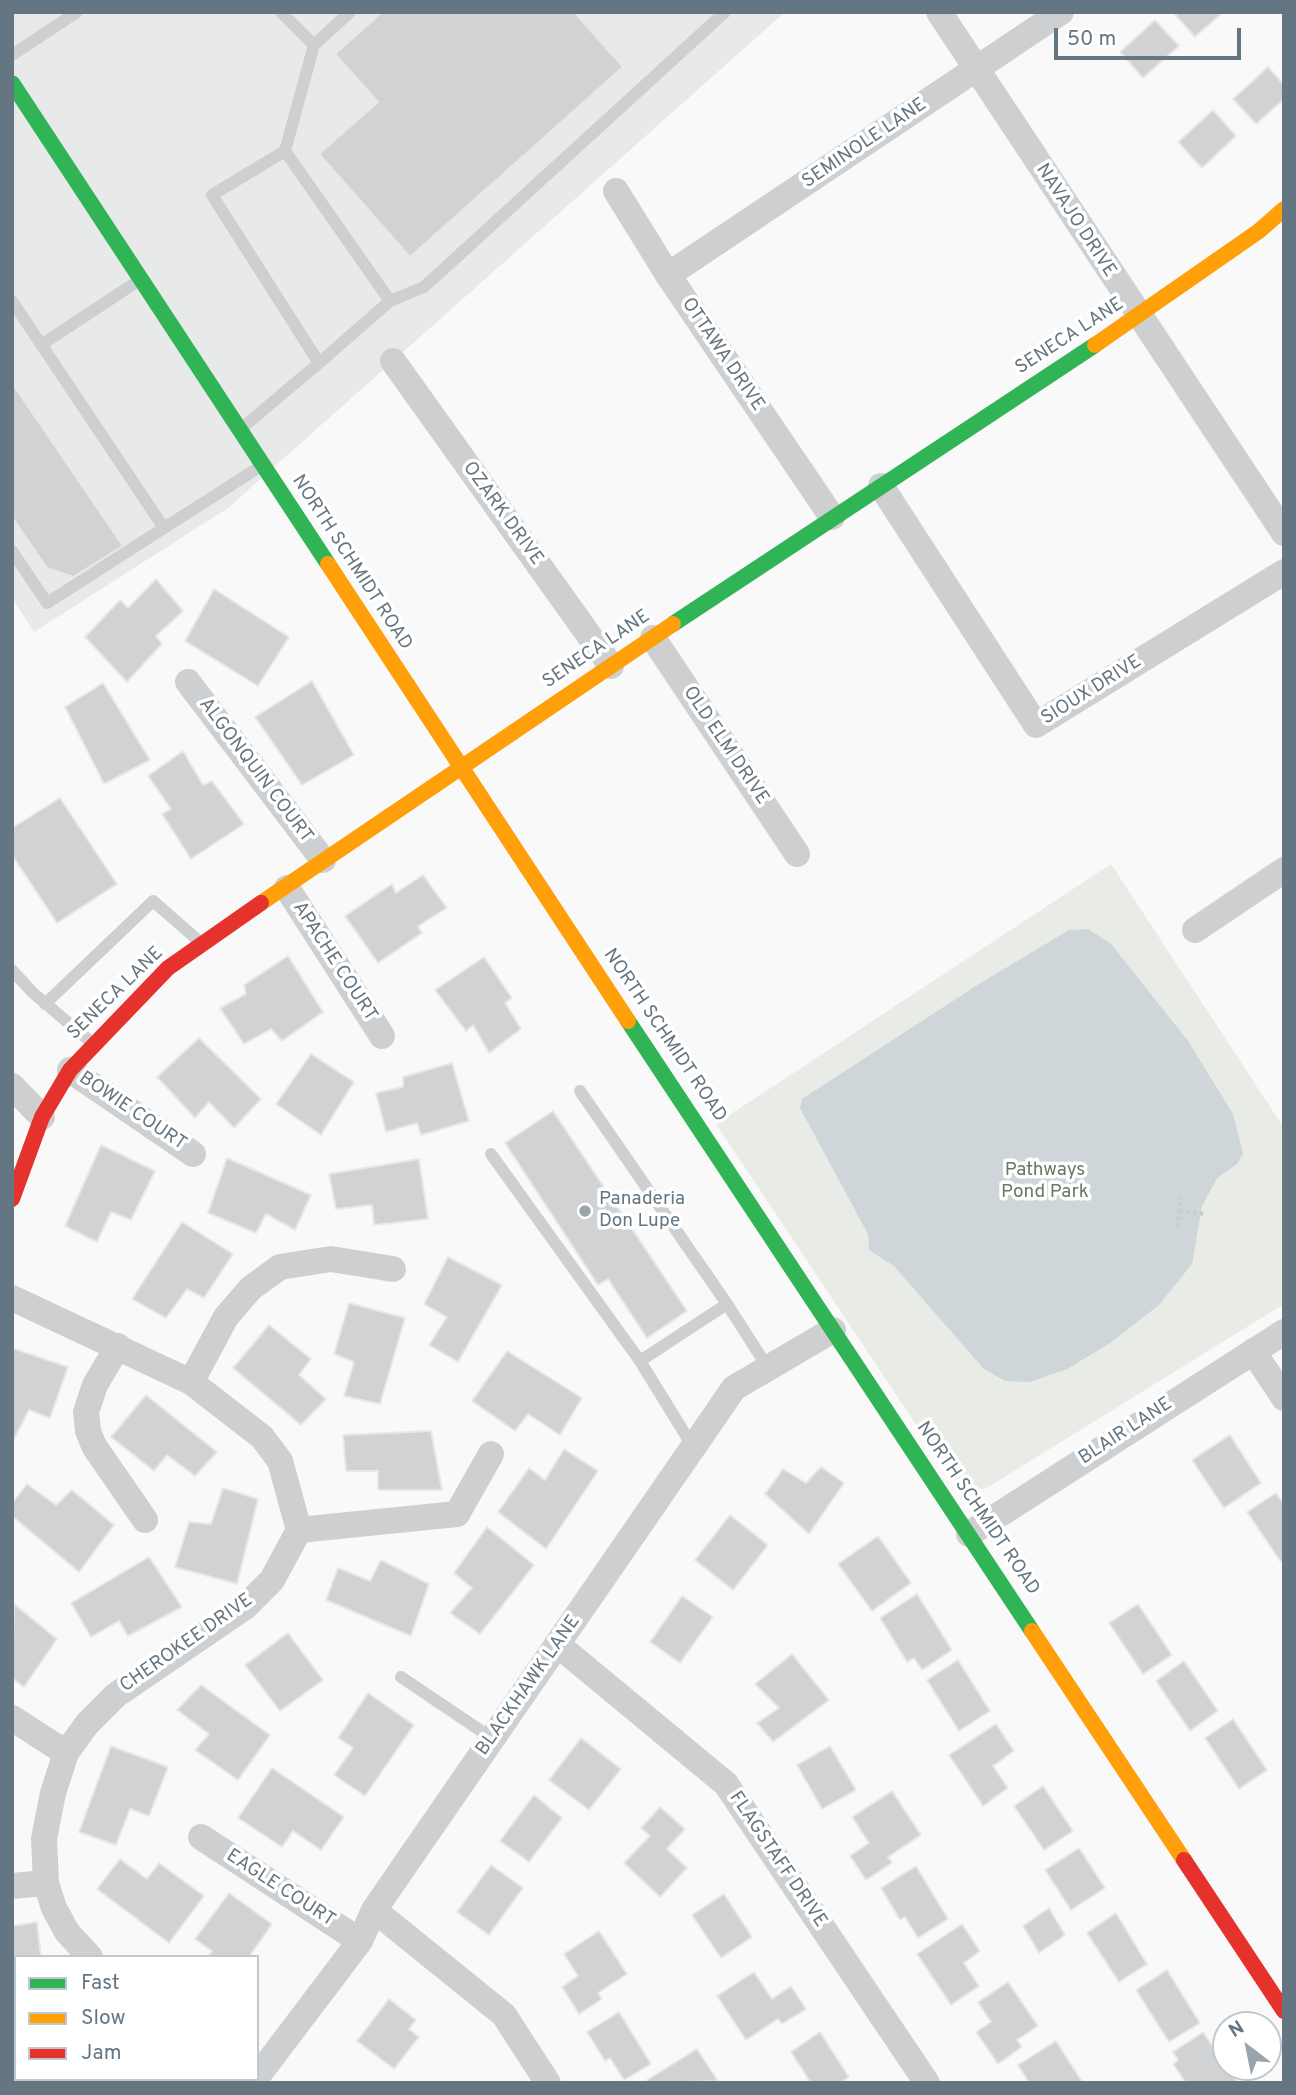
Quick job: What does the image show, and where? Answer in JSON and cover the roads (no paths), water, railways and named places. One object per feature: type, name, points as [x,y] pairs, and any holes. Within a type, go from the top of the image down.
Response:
[{"type":"street","name":"NAVAJO DRIVE","points":[[939,12],[1138,317],[1284,533]]},
{"type":"street","name":"SEMINOLE LANE","points":[[668,275],[1061,12]]},
{"type":"street","name":"NORTH SCHMIDT ROAD","points":[[12,83],[461,768],[1284,2011]]},
{"type":"street","name":"OTTAWA DRIVE","points":[[616,191],[668,275],[832,517]]},
{"type":"street","name":"SENECA LANE","points":[[12,1199],[42,1117],[70,1070],[168,968],[287,888],[323,860],[832,517],[1138,317],[1259,231],[1284,209]]},
{"type":"street","name":"OZARK DRIVE","points":[[393,361],[611,666]]},
{"type":"street","name":"SIOUX DRIVE","points":[[881,486],[1036,725],[1284,572]]},
{"type":"street","name":"OLD ELM DRIVE","points":[[653,638],[797,854]]},
{"type":"street","name":"ALGONQUIN COURT","points":[[188,682],[323,860]]},
{"type":"street","points":[[1195,930],[1284,870]]},
{"type":"street","name":"APACHE COURT","points":[[287,888],[382,1036]]},
{"type":"street","name":"BOWIE COURT","points":[[70,1070],[194,1154]]},
{"type":"street","points":[[12,1086],[42,1117]]},
{"type":"street","points":[[191,1381],[226,1317],[251,1288],[281,1267],[331,1259],[393,1269]]},
{"type":"street","points":[[12,1298],[191,1381],[262,1437],[280,1461],[299,1530],[457,1514],[491,1454]]},
{"type":"street","name":"BLACKHAWK LANE","points":[[259,2074],[360,1941],[374,1910],[734,1388],[832,1329]]},
{"type":"street","name":"BLAIR LANE","points":[[969,1534],[1284,1332]]},
{"type":"street","points":[[118,1346],[95,1385],[86,1412],[88,1431],[94,1446],[145,1520]]},
{"type":"street","points":[[1253,1351],[1284,1398]]},
{"type":"street","name":"CHEROKEE DRIVE","points":[[88,1955],[67,1932],[54,1909],[46,1883],[44,1839],[53,1793],[66,1752],[87,1724],[116,1695],[245,1607],[272,1580],[299,1530]]},
{"type":"street","name":"FLAGSTAFF DRIVE","points":[[558,1645],[726,1784],[927,2083]]},
{"type":"street","points":[[12,1718],[66,1752]]},
{"type":"street","name":"EAGLE COURT","points":[[201,1837],[360,1941]]},
{"type":"street","points":[[12,1886],[46,1883]]},
{"type":"street","points":[[374,1910],[504,2015],[548,2083]]},
{"type":"lane","points":[[12,55],[77,12]]},
{"type":"lane","points":[[281,12],[314,45]]},
{"type":"lane","points":[[318,363],[212,195],[285,151],[314,45],[350,12]]},
{"type":"lane","points":[[239,431],[390,301],[424,287],[725,12]]},
{"type":"lane","points":[[285,151],[390,301]]},
{"type":"lane","points":[[41,345],[141,279]]},
{"type":"lane","points":[[12,301],[164,528]]},
{"type":"lane","points":[[12,551],[47,603],[262,466]]},
{"type":"lane","points":[[45,1004],[153,901],[202,945]]},
{"type":"lane","points":[[12,970],[45,1004],[94,1045]]},
{"type":"lane","points":[[580,1091],[768,1368]]},
{"type":"lane","points":[[491,1154],[640,1361],[693,1447]]},
{"type":"lane","points":[[640,1361],[727,1304]]},
{"type":"lane","points":[[401,1677],[493,1739]]},
{"type":"place","name":"Panaderia Don Lupe","points":[[585,1211]]},
{"type":"park label","name":"Pathways Pond Park","points":[[1045,1182]]}]
